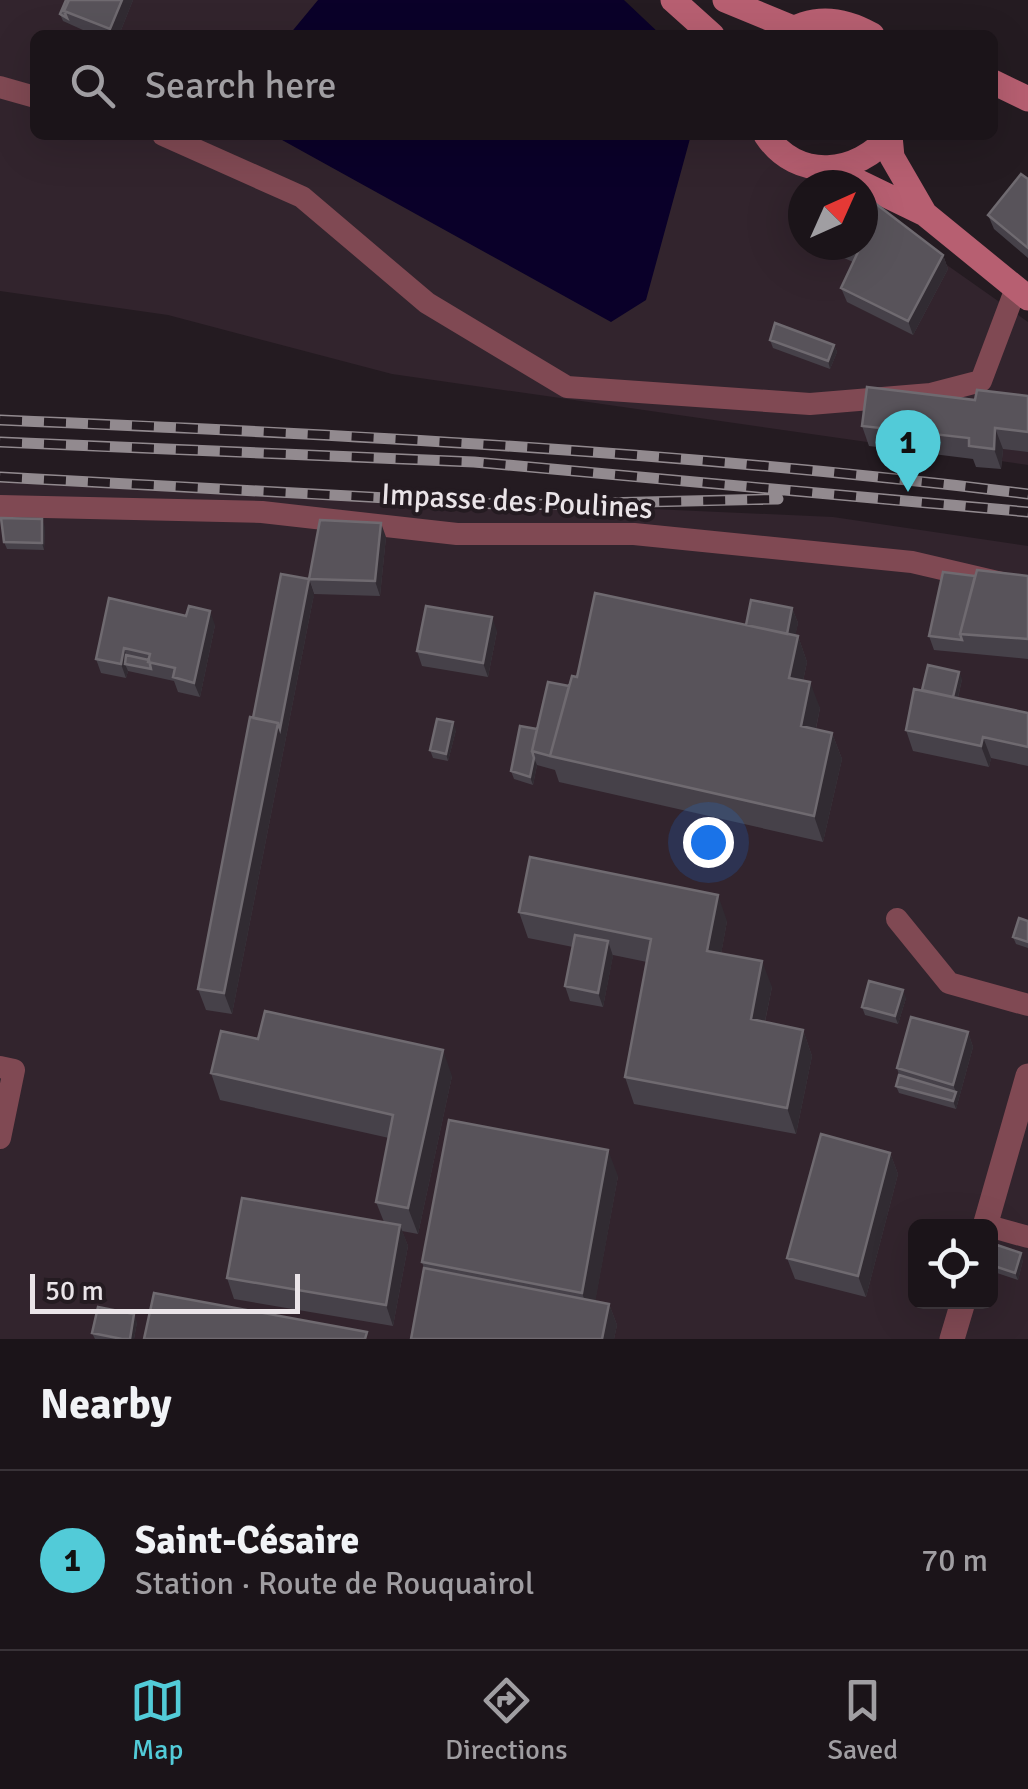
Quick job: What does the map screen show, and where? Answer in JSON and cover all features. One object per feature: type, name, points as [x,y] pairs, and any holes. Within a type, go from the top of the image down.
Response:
[{"type":"street","points":[[673,0],[706,30]]},
{"type":"street","points":[[726,0],[784,30]]},
{"type":"street","points":[[795,30],[832,20],[859,30]]},
{"type":"street","points":[[998,84],[1028,99]]},
{"type":"street","points":[[771,140],[789,158],[832,169],[924,214],[1022,293]]},
{"type":"street","points":[[832,169],[865,159],[885,140]]},
{"type":"street","points":[[890,140],[892,157],[924,214]]},
{"type":"street","points":[[987,1219],[1028,1076]]},
{"type":"street","points":[[952,1339],[961,1309]]},
{"type":"lane","points":[[0,87],[30,96]]},
{"type":"lane","points":[[175,140],[302,197],[427,303],[567,387],[810,404],[931,394],[980,381],[1022,293]]},
{"type":"lane","name":"Impasse des Poulines","points":[[0,506],[262,512],[458,534],[634,534],[912,562],[1028,589]]},
{"type":"lane","points":[[897,919],[949,983],[1028,1005]]},
{"type":"lane","points":[[0,1067],[14,1070],[0,1138]]},
{"type":"lane","points":[[998,1229],[1028,1237]]},
{"type":"shaded area","points":[[0,0],[571,0],[614,30],[30,30],[30,140],[769,140],[812,170],[788,170],[788,260],[878,260],[878,217],[1028,322],[1028,465],[392,374],[168,315],[0,291]]},
{"type":"shaded area","points":[[318,0],[624,0],[656,30],[293,30]]},
{"type":"shaded area","points":[[282,140],[690,140],[646,300],[611,322]]},
{"type":"shaded area","points":[[0,480],[833,517],[1028,546],[1028,1339],[0,1339]]},
{"type":"building","points":[[69,0],[122,0],[110,29],[64,11]]},
{"type":"building","points":[[1021,174],[1028,179],[1028,248],[988,215]]},
{"type":"building","points":[[878,205],[943,255],[908,321],[841,288],[854,260],[878,260]]},
{"type":"building","points":[[775,323],[834,345],[828,361],[770,340]]},
{"type":"building","points":[[867,387],[975,400],[977,390],[1028,396],[1028,432],[995,428],[994,449],[969,446],[969,438],[862,426]]},
{"type":"building","points":[[1,518],[42,519],[42,543],[4,542]]},
{"type":"building","points":[[320,520],[381,523],[375,581],[309,579]]},
{"type":"building","points":[[977,570],[1028,576],[1028,639],[960,634]]},
{"type":"building","points":[[943,572],[975,576],[960,634],[962,640],[929,636]]},
{"type":"building","points":[[281,574],[309,579],[280,729],[278,723],[253,718]]},
{"type":"building","points":[[595,593],[798,636],[789,678],[810,682],[801,726],[832,733],[814,816],[550,756],[572,676],[577,677]]},
{"type":"building","points":[[109,598],[186,616],[189,606],[210,611],[194,683],[173,677],[175,668],[148,662],[150,654],[124,648],[121,664],[96,659]]},
{"type":"building","points":[[751,600],[792,608],[787,634],[746,625]]},
{"type":"building","points":[[426,606],[492,617],[483,663],[417,651]]},
{"type":"building","points":[[126,655],[149,660],[151,669],[125,664]]},
{"type":"building","points":[[928,665],[959,672],[953,697],[922,690]]},
{"type":"building","points":[[548,682],[569,686],[550,756],[532,751]]},
{"type":"building","points":[[914,689],[1028,713],[1028,747],[983,737],[981,746],[906,730]]},
{"type":"building","points":[[250,717],[278,723],[224,993],[198,989]]},
{"type":"building","points":[[437,719],[453,722],[446,754],[430,750]]},
{"type":"building","points":[[520,726],[537,729],[530,777],[511,771]]},
{"type":"building","points":[[530,857],[718,895],[707,951],[762,961],[751,1019],[803,1030],[787,1108],[625,1077],[651,939],[519,912]]},
{"type":"building","points":[[1019,918],[1028,921],[1028,942],[1013,937]]},
{"type":"building","points":[[575,935],[608,941],[598,993],[565,986]]},
{"type":"building","points":[[869,981],[903,990],[895,1016],[862,1007]]},
{"type":"building","points":[[265,1011],[443,1050],[408,1208],[376,1202],[393,1115],[211,1073],[221,1031],[258,1039]]},
{"type":"building","points":[[911,1017],[968,1032],[953,1085],[897,1068]]},
{"type":"building","points":[[899,1075],[956,1092],[953,1101],[896,1086]]},
{"type":"building","points":[[449,1120],[608,1150],[582,1293],[422,1262]]},
{"type":"building","points":[[821,1134],[890,1153],[858,1276],[787,1258]]},
{"type":"building","points":[[242,1198],[400,1225],[386,1305],[227,1278]]},
{"type":"building","points":[[998,1245],[1021,1253],[1015,1273],[998,1267]]},
{"type":"building","points":[[424,1268],[609,1304],[602,1339],[411,1339]]},
{"type":"building","points":[[154,1293],[367,1332],[365,1339],[144,1339]]},
{"type":"building","points":[[98,1307],[134,1314],[130,1339],[92,1333]]},
{"type":"railway","points":[[0,420],[515,446],[772,467],[1028,494]]},
{"type":"railway","points":[[0,442],[474,462],[1028,512]]},
{"type":"railway","points":[[0,477],[515,505],[778,499]]},
{"type":"place","name":"Saint-Césaire","points":[[908,492]]}]
